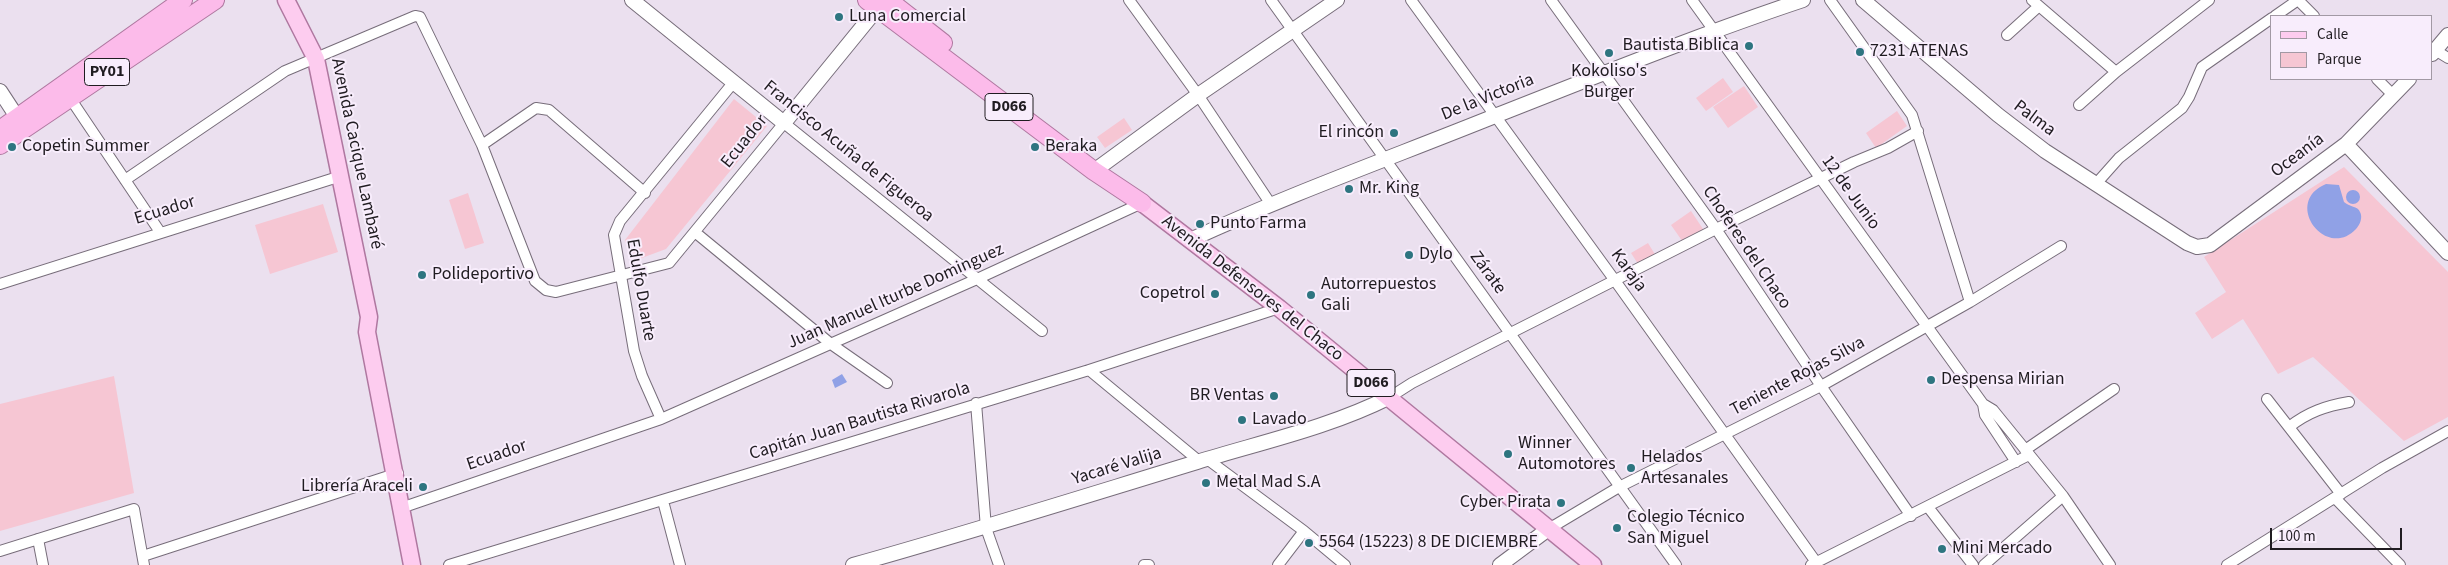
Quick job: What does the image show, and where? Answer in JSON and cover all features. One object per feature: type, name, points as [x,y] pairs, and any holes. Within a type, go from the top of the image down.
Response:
[{"type":"highway","name":"PY01","points":[[0,130],[183,0]]},
{"type":"highway","name":"PY01","points":[[0,145],[215,0]]},
{"type":"highway","name":"Avenida Defensores del Chaco","points":[[878,3],[1142,203]]},
{"type":"main road","name":"Avenida Cacique Lambaré","points":[[286,0],[316,59],[370,323],[374,330],[398,473],[420,565]]},
{"type":"main road","name":"Avenida Defensores del Chaco","points":[[1142,203],[1279,308],[1390,397],[1547,530],[1593,565]]},
{"type":"main road","name":"Avenida Cacique Lambaré","points":[[405,507],[412,565]]},
{"type":"street","name":"Francisco Acuña de Figueroa","points":[[632,0],[1042,331]]},
{"type":"street","points":[[1129,0],[1198,96],[1270,204]]},
{"type":"street","name":"Zárate","points":[[1271,0],[1676,565]]},
{"type":"street","points":[[1097,168],[1337,0]]},
{"type":"street","name":"Karaja","points":[[1411,0],[1616,282],[1813,564]]},
{"type":"street","name":"Choferes del Chaco","points":[[1551,0],[1716,230],[1911,516]]},
{"type":"street","name":"12 de Junio","points":[[1692,0],[1983,404],[1986,415],[2016,462]]},
{"type":"street","name":"De la Victoria","points":[[1190,240],[1270,204],[1603,72],[1714,30],[1803,0]]},
{"type":"street","points":[[1830,0],[1912,115],[1970,302]]},
{"type":"street","name":"Palma","points":[[1863,0],[1998,115],[2095,185],[2187,243],[2197,247]]},
{"type":"street","points":[[2191,0],[2199,8]]},
{"type":"street","points":[[2078,105],[2116,72],[2209,0]]},
{"type":"street","points":[[2276,15],[2298,0],[2313,15]]},
{"type":"street","name":"Ecuador","points":[[482,145],[535,281],[546,290],[556,292],[669,263],[784,123],[878,3]]},
{"type":"street","points":[[2007,35],[2035,3],[2116,72]]},
{"type":"street","points":[[125,180],[285,71],[316,59],[410,16],[420,17],[482,145],[536,108],[543,108],[549,110],[645,193]]},
{"type":"street","points":[[2095,185],[2119,158],[2182,108],[2190,97],[2202,66],[2270,19]]},
{"type":"street","points":[[2448,35],[2434,52],[2448,58]]},
{"type":"street","points":[[2378,80],[2394,96]]},
{"type":"street","name":"Oceanía","points":[[2197,247],[2210,245],[2346,144],[2408,80]]},
{"type":"street","name":"Edulfo Duarte","points":[[661,418],[642,376],[634,351],[614,235],[616,228],[733,83]]},
{"type":"street","points":[[0,90],[17,117]]},
{"type":"street","points":[[70,98],[160,232]]},
{"type":"street","points":[[1390,397],[1412,383],[1511,333],[1616,282],[1716,230],[1888,148],[1918,131]]},
{"type":"street","points":[[2346,144],[2448,253]]},
{"type":"street","name":"Ecuador","points":[[0,284],[341,176]]},
{"type":"street","name":"Juan Manuel Iturbe Dominguez","points":[[661,418],[977,280],[1142,203]]},
{"type":"street","points":[[696,232],[831,344],[887,384]]},
{"type":"street","name":"Teniente Rojas Silva","points":[[1547,530],[1620,487],[1821,386],[1970,302],[2060,246]]},
{"type":"street","name":"Capitán Juan Bautista Rivarola","points":[[449,565],[1088,370],[1279,308]]},
{"type":"street","points":[[1088,370],[1203,460],[1304,531],[1345,565]]},
{"type":"street","points":[[1813,564],[2016,462],[2114,389]]},
{"type":"street","name":"Yacaré Valija","points":[[853,565],[986,528],[1203,460],[1293,435],[1369,408],[1390,397]]},
{"type":"street","points":[[2268,399],[2338,496],[2400,565]]},
{"type":"street","points":[[2289,427],[2311,412],[2325,406],[2349,402]]},
{"type":"street","points":[[976,403],[986,528],[999,565]]},
{"type":"street","name":"12 de Junio","points":[[1983,404],[1993,410],[2063,496],[2110,565]]},
{"type":"street","name":"Ecuador","points":[[405,507],[661,418]]},
{"type":"street","points":[[2227,565],[2448,431]]},
{"type":"street","points":[[0,550],[134,509],[144,561],[398,473]]},
{"type":"street","points":[[1984,565],[2063,496]]},
{"type":"street","points":[[663,501],[680,565]]},
{"type":"street","points":[[1928,507],[1973,565]]},
{"type":"street","points":[[1500,565],[1547,530]]},
{"type":"street","points":[[1278,565],[1304,531]]},
{"type":"street","points":[[38,539],[43,565]]},
{"type":"green space","points":[[1723,78],[1733,92],[1706,111],[1696,98]]},
{"type":"green space","points":[[1744,86],[1758,107],[1728,128],[1713,107]]},
{"type":"green space","points":[[734,99],[767,126],[666,249],[631,262],[625,240]]},
{"type":"green space","points":[[1897,111],[1907,126],[1876,148],[1866,133]]},
{"type":"green space","points":[[1124,118],[1132,130],[1105,148],[1097,137]]},
{"type":"green space","points":[[2344,167],[2448,272],[2448,417],[2404,441],[2313,357],[2278,374],[2243,319],[2212,339],[2195,313],[2226,292],[2204,257]]},
{"type":"green space","points":[[468,193],[484,243],[465,249],[449,200]]},
{"type":"green space","points":[[323,204],[338,252],[270,274],[255,225]]},
{"type":"green space","points":[[1691,211],[1705,232],[1685,245],[1671,225]]},
{"type":"green space","points":[[1648,243],[1656,256],[1640,267],[1631,253]]},
{"type":"green space","points":[[114,376],[134,493],[0,531],[0,404]]},
{"type":"water","points":[[2326,184],[2339,185],[2344,202],[2359,210],[2361,214],[2361,221],[2356,229],[2344,237],[2332,238],[2322,234],[2313,225],[2308,215],[2308,203],[2313,192]]},
{"type":"water","points":[[2353,190],[2358,192],[2360,197],[2358,202],[2353,204],[2348,202],[2346,197],[2348,192]]},
{"type":"water","points":[[842,374],[847,382],[835,388],[832,380]]},
{"type":"place","name":"Luna Comercial","points":[[839,17]]},
{"type":"place","name":"Bautista Biblica","points":[[1749,46]]},
{"type":"place","name":"7231 ATENAS","points":[[1860,52]]},
{"type":"place","name":"Kokoliso's Burger","points":[[1609,53]]},
{"type":"place","name":"El rincón","points":[[1394,133]]},
{"type":"place","name":"Copetin Summer","points":[[12,147]]},
{"type":"place","name":"Beraka","points":[[1035,147]]},
{"type":"place","name":"Mr. King","points":[[1349,189]]},
{"type":"place","name":"Punto Farma","points":[[1200,224]]},
{"type":"place","name":"Dylo","points":[[1409,255]]},
{"type":"place","name":"Polideportivo","points":[[422,275]]},
{"type":"place","name":"Copetrol","points":[[1215,294]]},
{"type":"place","name":"Autorrepuestos Gali","points":[[1311,295]]},
{"type":"place","name":"Despensa Mirian","points":[[1931,380]]},
{"type":"place","name":"BR Ventas","points":[[1274,396]]},
{"type":"place","name":"Lavado","points":[[1242,420]]},
{"type":"place","name":"Winner Automotores","points":[[1508,454]]},
{"type":"place","name":"Helados Artesanales","points":[[1631,468]]},
{"type":"place","name":"Metal Mad S.A","points":[[1206,483]]},
{"type":"place","name":"Librería Araceli","points":[[423,487]]},
{"type":"place","name":"Cyber Pirata","points":[[1561,503]]},
{"type":"place","name":"Colegio Técnico San Miguel","points":[[1617,528]]},
{"type":"place","name":"5564 (15223) 8 DE DICIEMBRE","points":[[1309,543]]},
{"type":"place","name":"Mini Mercado","points":[[1942,549]]}]
